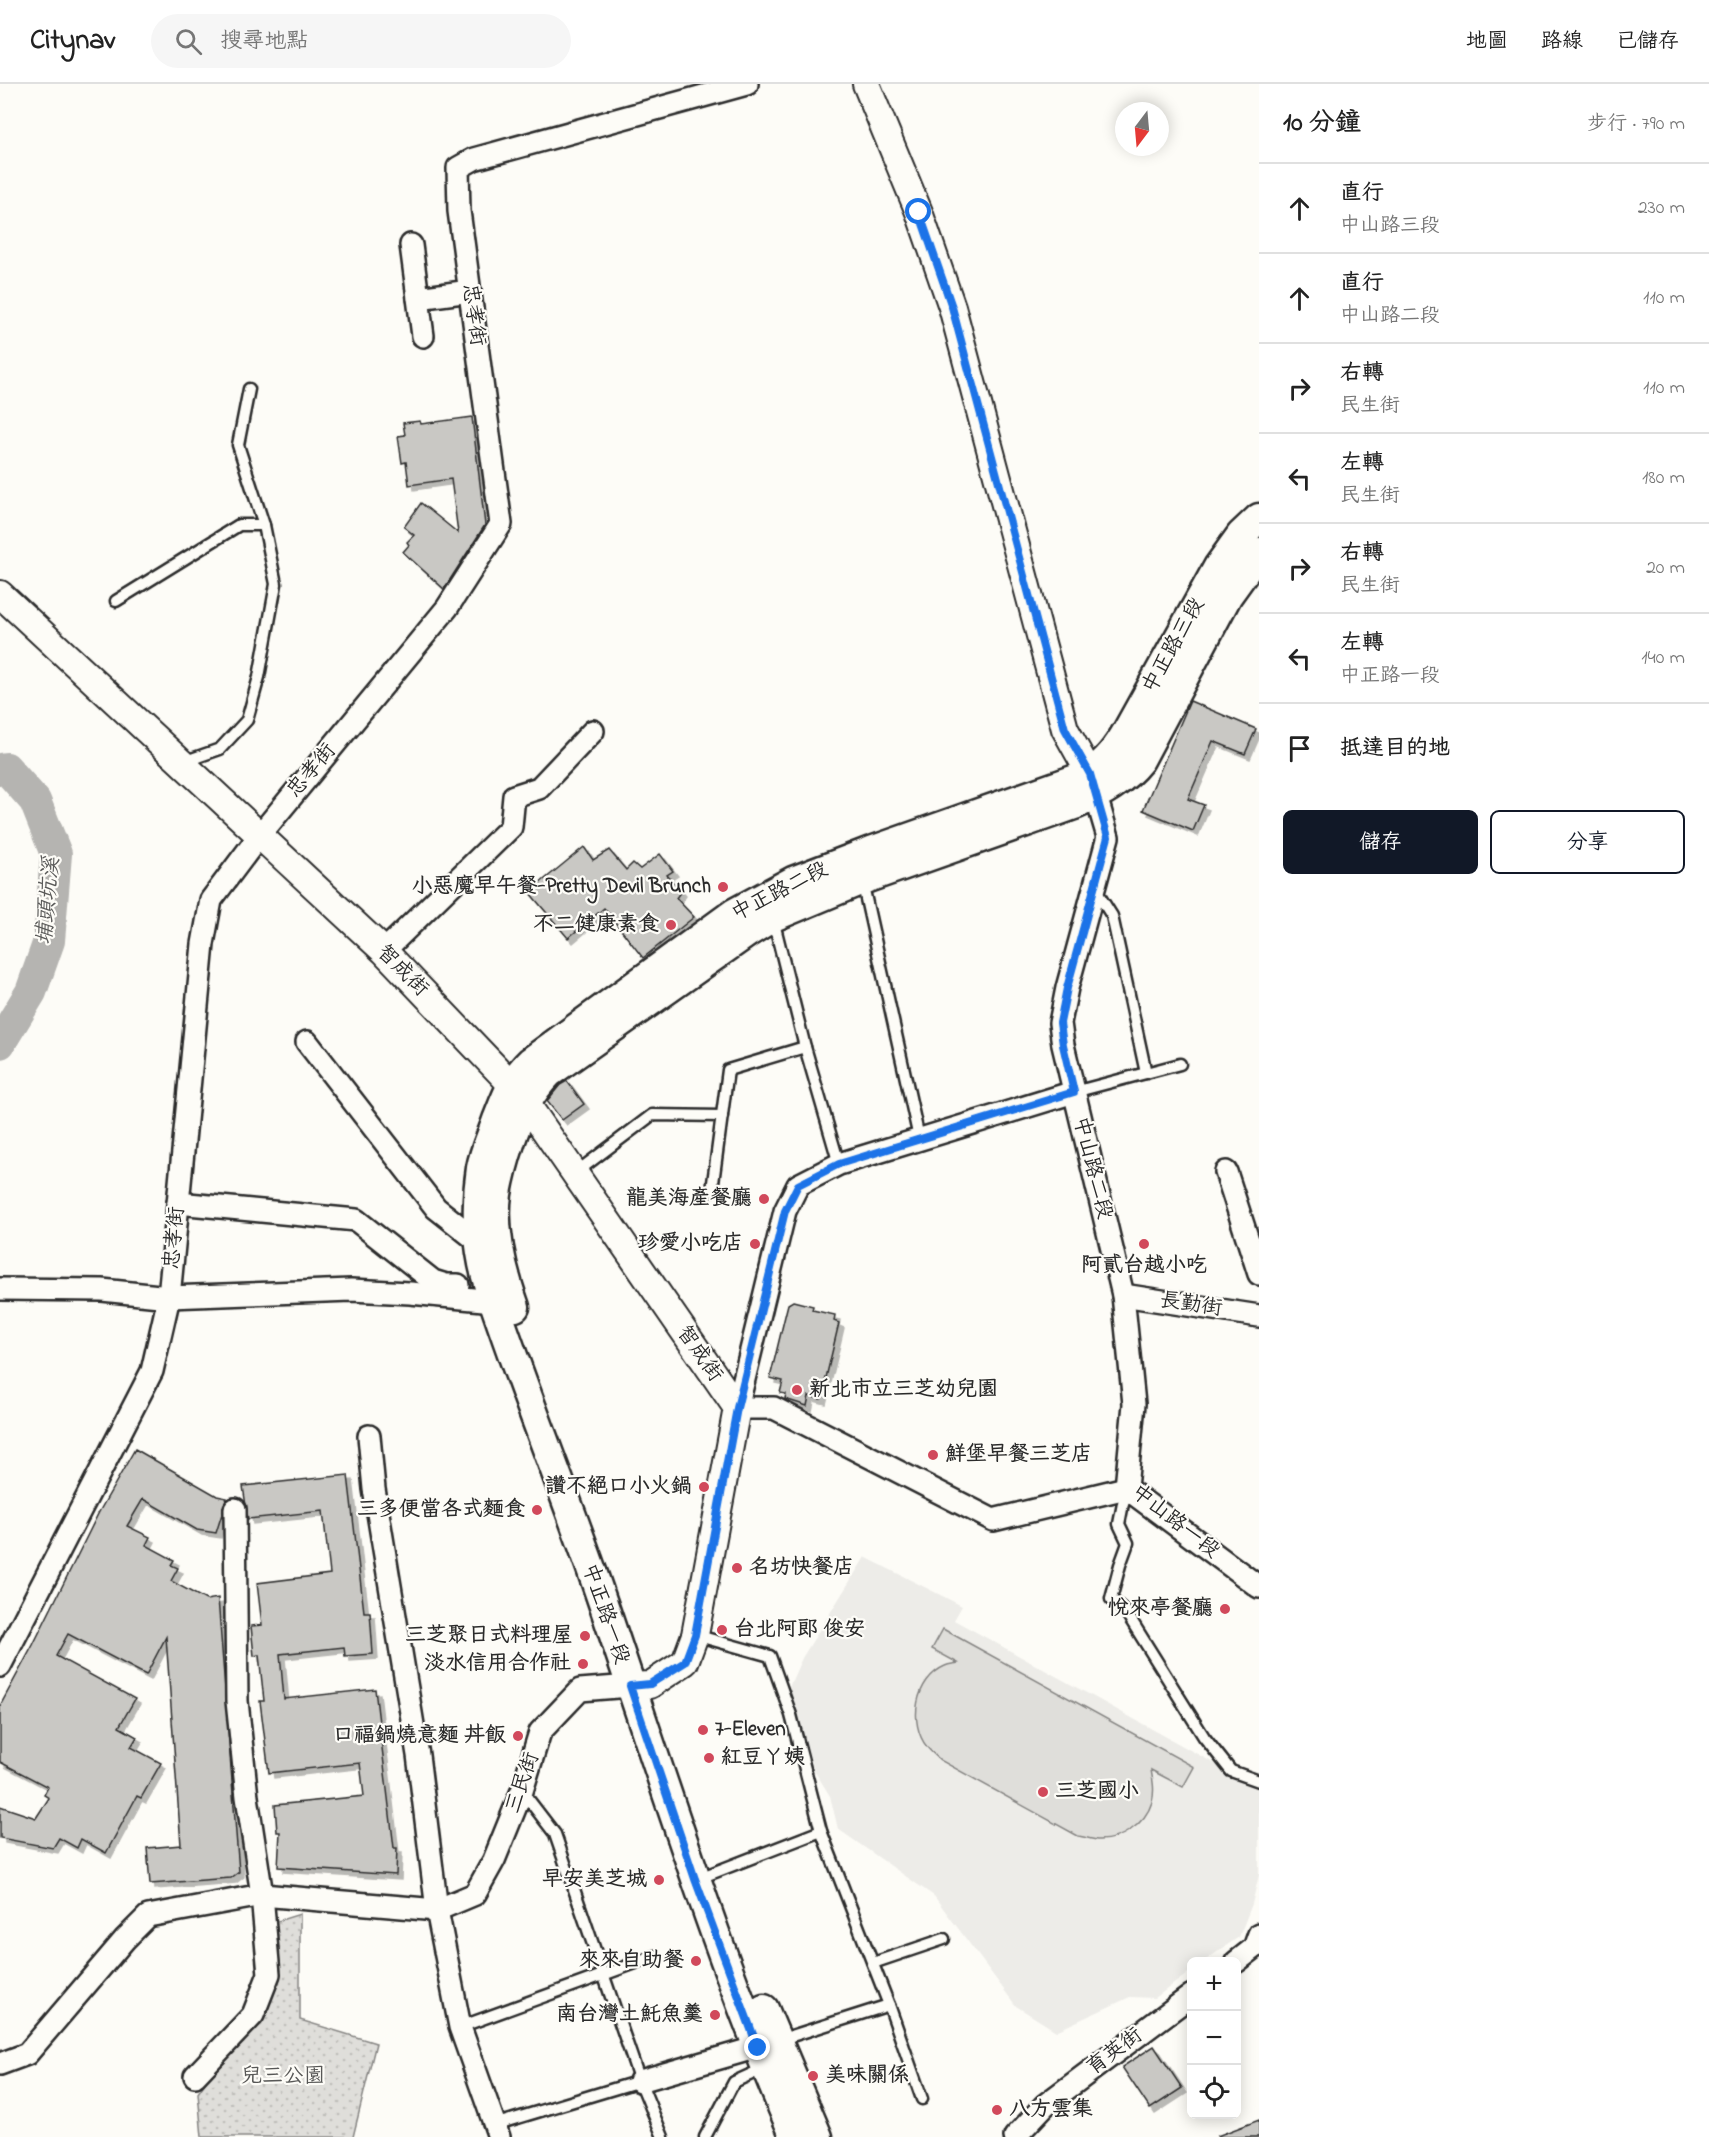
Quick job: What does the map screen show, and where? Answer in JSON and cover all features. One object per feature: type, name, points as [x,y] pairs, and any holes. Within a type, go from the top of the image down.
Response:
[{"type":"main road","name":"中正路三段","points":[[1093,785],[1218,567],[1241,535],[1259,518]]},
{"type":"main road","name":"中正路三段","points":[[1093,785],[1120,780],[1140,760],[1228,595],[1258,554]]},
{"type":"main road","name":"中正路二段","points":[[519,1093],[531,1061],[734,913],[770,906],[862,880],[1093,785]]},
{"type":"main road","name":"中正路二段","points":[[770,906],[792,881],[871,851],[1093,785]]},
{"type":"main road","name":"中正路一段","points":[[519,1093],[481,1168],[478,1202],[489,1243],[506,1279],[640,1685],[710,1874],[795,2137]]},
{"type":"main road","name":"中正路一段","points":[[489,1243],[491,1294],[593,1577],[640,1685],[695,1879],[766,2052],[818,2137]]},
{"type":"street","name":"忠孝街","points":[[0,1666],[153,1371],[169,1297],[203,944],[211,900],[259,836],[447,608],[501,524],[459,211],[458,168],[474,159],[747,84]]},
{"type":"street","points":[[866,84],[919,212],[952,307],[1065,729],[1093,785]]},
{"type":"street","points":[[411,245],[423,336]]},
{"type":"street","points":[[418,298],[470,291]]},
{"type":"street","name":"智成街","points":[[0,594],[384,951],[519,1093],[737,1408]]},
{"type":"street","points":[[384,951],[511,827],[514,796],[539,788],[593,731]]},
{"type":"street","name":"中山路二段","points":[[1093,785],[1108,837],[1067,988],[1060,1023],[1074,1092],[1124,1295]]},
{"type":"street","points":[[307,1042],[436,1208],[489,1243]]},
{"type":"street","points":[[640,1685],[685,1662],[695,1635],[737,1408],[785,1211],[798,1185],[839,1164],[1074,1092]]},
{"type":"street","points":[[1226,1172],[1259,1274]]},
{"type":"street","points":[[178,1203],[356,1220],[433,1281],[491,1294]]},
{"type":"street","points":[[0,1288],[102,1290],[169,1297],[351,1290],[491,1294]]},
{"type":"street","name":"長勤街","points":[[1124,1295],[1259,1316]]},
{"type":"street","name":"中山路一段","points":[[1124,1295],[1134,1404],[1126,1488],[1259,1587]]},
{"type":"street","points":[[737,1408],[774,1408],[993,1520],[1126,1488]]},
{"type":"street","points":[[369,1436],[374,1489],[418,1755],[437,1910],[460,2027],[496,2131]]},
{"type":"street","points":[[195,2076],[253,2015],[269,1974],[262,1895],[247,1797],[237,1701],[235,1509]]},
{"type":"street","name":"三民街","points":[[437,1910],[476,1894],[494,1860],[522,1791],[540,1732],[580,1690],[640,1685]]},
{"type":"street","points":[[0,2064],[27,2054],[125,1939],[148,1916],[262,1895],[437,1910]]},
{"type":"street","points":[[1241,1958],[1257,1945]]},
{"type":"street","name":"育英街","points":[[1016,2137],[1046,2105],[1187,1998]]},
{"type":"street","points":[[640,2081],[766,2052]]},
{"type":"lane","points":[[182,763],[220,749],[247,720],[260,677],[276,584],[264,525],[238,445],[249,389]]},
{"type":"lane","points":[[116,601],[238,525],[264,525]]},
{"type":"lane","points":[[862,880],[919,1138]]},
{"type":"lane","points":[[1094,886],[1112,916],[1146,1073]]},
{"type":"lane","points":[[770,906],[839,1164]]},
{"type":"lane","points":[[712,1190],[728,1070],[806,1047]]},
{"type":"lane","points":[[1074,1092],[1180,1064]]},
{"type":"lane","points":[[574,1174],[652,1115],[722,1116]]},
{"type":"lane","points":[[1126,1488],[1119,1524],[1128,1543],[1119,1565],[1111,1599],[1126,1612],[1211,1746],[1232,1771],[1259,1781]]},
{"type":"lane","points":[[695,1635],[770,1656],[791,1715],[821,1831],[890,2006],[922,2098]]},
{"type":"lane","points":[[522,1791],[555,1834],[640,2081],[663,2137]]},
{"type":"lane","points":[[710,1874],[821,1831]]},
{"type":"lane","points":[[873,1963],[944,1939]]},
{"type":"lane","points":[[460,2027],[655,1956]]},
{"type":"lane","points":[[705,2137],[734,2082],[766,2052],[890,2006]]},
{"type":"lane","points":[[496,2131],[640,2081]]},
{"type":"shaded area","name":"三芝國小","points":[[865,1557],[962,1606],[954,1620],[1259,1788],[1259,1875],[1252,1904],[1239,1937],[1210,1957],[1187,1957],[1187,1974],[1155,1998],[1130,1997],[1056,2031],[1016,2006],[934,1896],[838,1829],[830,1796],[814,1770],[789,1687],[802,1658]]},
{"type":"green space","points":[[943,1629],[1194,1767],[1183,1787],[1151,1770],[1153,1798],[1144,1818],[1123,1834],[1106,1840],[1097,1840],[1078,1836],[940,1760],[928,1749],[921,1737],[916,1714],[921,1691],[927,1681],[945,1666],[958,1663],[932,1649]]},
{"type":"green space","name":"兒三公園","points":[[300,1914],[300,2020],[376,2043],[353,2137],[202,2137],[198,2093],[253,2015],[268,1924]]},
{"type":"building","points":[[472,417],[485,525],[444,589],[403,552],[409,545],[407,542],[414,535],[404,527],[421,503],[458,533],[451,479],[409,485],[406,462],[402,463],[398,436],[405,435],[403,423],[420,421],[421,424]]},
{"type":"building","points":[[1190,701],[1256,729],[1245,754],[1213,741],[1188,799],[1204,805],[1193,831],[1143,810]]},
{"type":"building","points":[[584,847],[593,860],[609,850],[626,870],[633,863],[640,869],[660,854],[673,871],[667,875],[681,891],[676,898],[694,917],[643,958],[604,908],[568,938],[529,892]]},
{"type":"building","points":[[567,1081],[584,1104],[562,1120],[547,1101],[560,1085]]},
{"type":"building","points":[[793,1301],[813,1306],[812,1310],[835,1315],[834,1321],[839,1323],[821,1399],[809,1396],[807,1406],[785,1399],[786,1394],[780,1393],[783,1381],[770,1378],[788,1304]]},
{"type":"building","points":[[135,1449],[217,1496],[227,1498],[216,1533],[197,1530],[143,1499],[127,1526],[150,1537],[146,1545],[174,1560],[171,1565],[178,1568],[171,1581],[206,1600],[218,1598],[239,1872],[231,1878],[150,1884],[147,1848],[181,1845],[166,1637],[146,1675],[68,1634],[56,1656],[135,1699],[119,1727],[137,1737],[131,1747],[161,1763],[141,1798],[137,1796],[106,1853],[81,1839],[77,1848],[59,1838],[53,1848],[0,1838],[0,1806],[36,1818],[49,1798],[44,1795],[48,1787],[0,1762],[0,1706],[99,1512]]},
{"type":"building","points":[[348,1475],[364,1612],[370,1612],[373,1654],[345,1656],[344,1647],[280,1654],[284,1699],[375,1689],[394,1848],[397,1848],[396,1875],[278,1867],[280,1832],[277,1832],[275,1805],[364,1796],[360,1763],[269,1773],[260,1701],[264,1701],[259,1655],[254,1656],[251,1626],[262,1625],[257,1583],[330,1574],[323,1511],[248,1519],[243,1486]]},
{"type":"building","points":[[1154,2046],[1182,2088],[1150,2109],[1122,2067]]},
{"type":"building","points":[[1259,2120],[1259,2137],[1217,2136]]},
{"type":"waterway","name":"埔頭坑溪","points":[[0,769],[6,768],[35,801],[56,854],[49,941],[31,992],[0,1043]]},
{"type":"place","name":"小惡魔早午餐-Pretty Devil Brunch","points":[[723,887]]},
{"type":"place","name":"不二健康素食","points":[[671,925]]},
{"type":"place","name":"龍美海產餐廳","points":[[764,1199]]},
{"type":"place","name":"珍愛小吃店","points":[[755,1244]]},
{"type":"place","name":"阿貳台越小吃","points":[[1144,1244]]},
{"type":"place","name":"新北市立三芝幼兒園","points":[[797,1390]]},
{"type":"place","name":"鮮堡早餐三芝店","points":[[933,1455]]},
{"type":"place","name":"讚不絕口小火鍋","points":[[704,1487]]},
{"type":"place","name":"三多便當各式麵食","points":[[537,1510]]},
{"type":"place","name":"名坊快餐店","points":[[737,1568]]},
{"type":"place","name":"悅來亭餐廳","points":[[1225,1609]]},
{"type":"place","name":"台北阿郎 俊安","points":[[722,1630]]},
{"type":"place","name":"三芝聚日式料理屋","points":[[585,1636]]},
{"type":"place","name":"淡水信用合作社","points":[[583,1664]]},
{"type":"place","name":"7-Eleven","points":[[703,1730]]},
{"type":"place","name":"口福鍋燒意麵 丼飯","points":[[518,1736]]},
{"type":"place","name":"紅豆ㄚ姨","points":[[709,1758]]},
{"type":"place","name":"三芝國小","points":[[1043,1792]]},
{"type":"place","name":"早安美芝城","points":[[659,1880]]},
{"type":"place","name":"來來自助餐","points":[[696,1961]]},
{"type":"place","name":"南台灣土魠魚羹","points":[[715,2015]]},
{"type":"place","name":"美味關係","points":[[813,2076]]},
{"type":"place","name":"八方雲集","points":[[997,2110]]},
{"type":"route","points":[[758,2048],[695,1879],[630,1686],[650,1684],[685,1662],[695,1635],[737,1408],[785,1211],[798,1185],[839,1164],[1074,1092],[1060,1023],[1067,988],[1108,837],[1090,774],[1065,729],[952,307],[919,212]]}]
